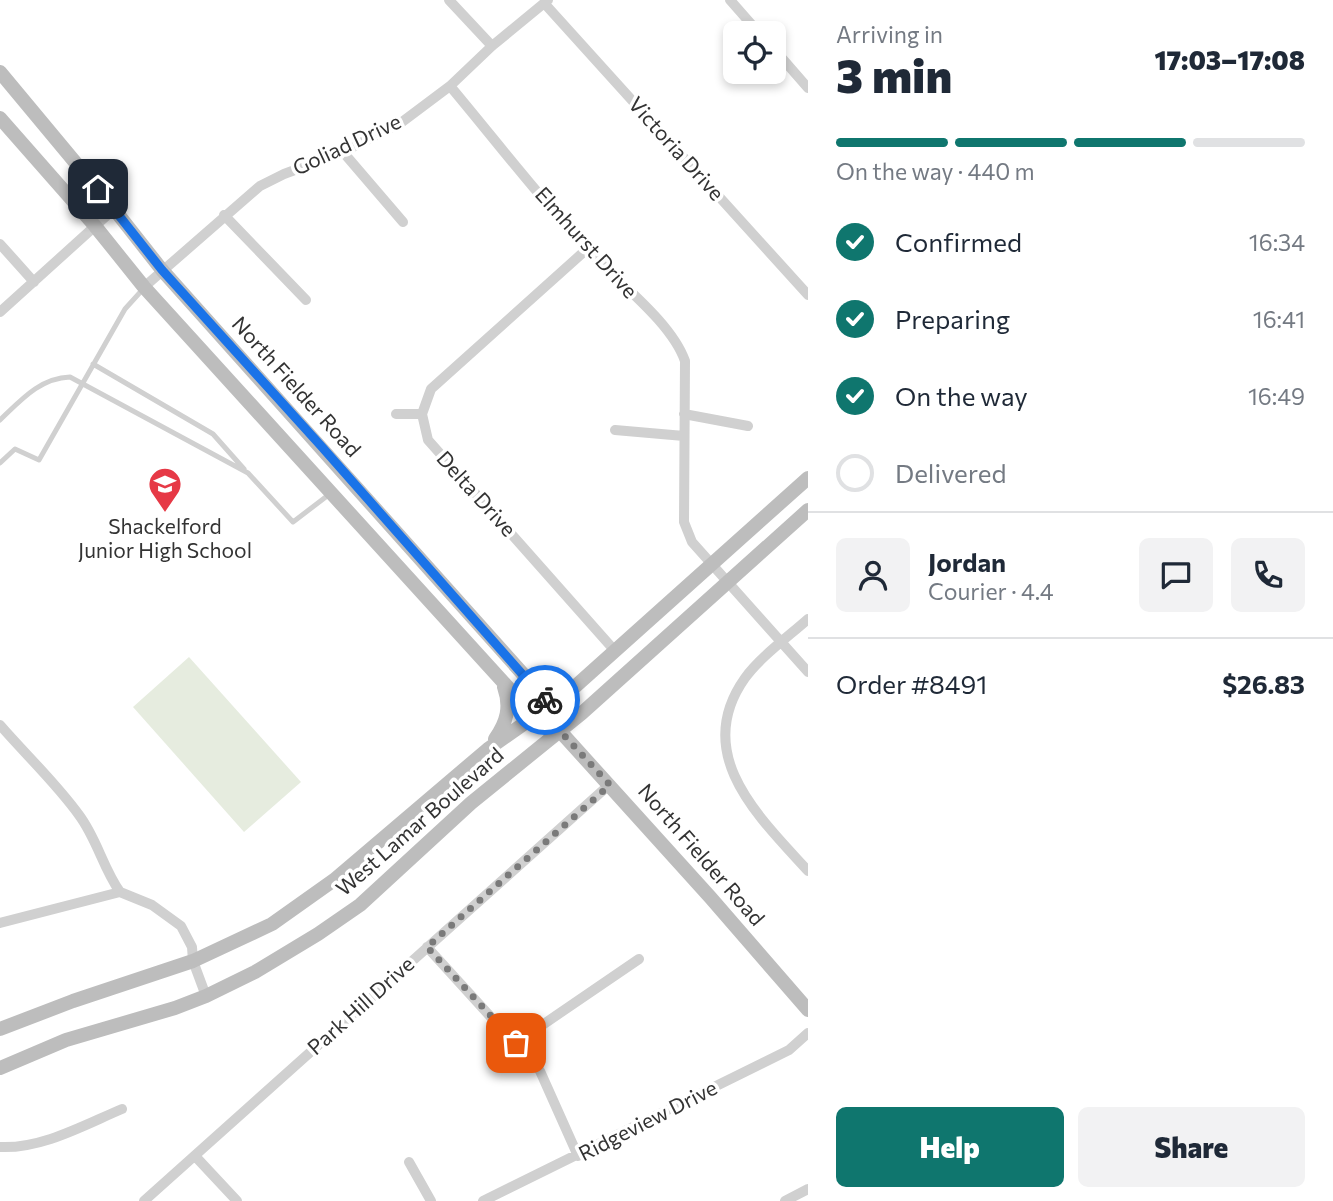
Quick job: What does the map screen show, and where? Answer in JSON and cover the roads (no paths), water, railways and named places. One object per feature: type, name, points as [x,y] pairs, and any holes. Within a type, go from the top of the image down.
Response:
[{"type":"main road","name":"North Fielder Road","points":[[0,72],[162,270],[350,478],[549,705],[559,730]]},
{"type":"main road","name":"North Fielder Road","points":[[0,118],[95,226],[144,287],[331,494],[533,715],[559,730],[610,785],[808,1010]]},
{"type":"main road","points":[[331,494],[350,478]]},
{"type":"main road","name":"West Lamar Boulevard","points":[[0,1029],[73,1001],[193,961],[272,924],[334,880],[488,749],[569,692],[808,478]]},
{"type":"main road","name":"West Lamar Boulevard","points":[[0,1069],[66,1040],[175,1008],[206,996],[255,972],[360,905],[471,803],[582,713],[808,510]]},
{"type":"main road","points":[[488,749],[506,720],[507,695],[502,682]]},
{"type":"street","points":[[449,0],[492,46]]},
{"type":"street","points":[[730,0],[749,21]]},
{"type":"street","name":"Goliad Drive","points":[[144,287],[260,186],[343,152],[402,122],[450,86],[492,46],[546,2]]},
{"type":"street","name":"Victoria Drive","points":[[546,2],[808,295]]},
{"type":"street","points":[[786,63],[808,88]]},
{"type":"street","name":"Elmhurst Drive","points":[[450,86],[587,249],[680,346],[685,361],[684,523],[692,542],[808,672]]},
{"type":"street","points":[[343,152],[403,222]]},
{"type":"street","points":[[0,312],[114,209]]},
{"type":"street","points":[[224,215],[306,300]]},
{"type":"street","points":[[0,244],[34,282]]},
{"type":"street","points":[[396,414],[422,414],[431,389],[587,249]]},
{"type":"street","name":"Delta Drive","points":[[422,414],[428,440],[615,651]]},
{"type":"street","points":[[684,414],[748,426]]},
{"type":"street","points":[[615,430],[684,436]]},
{"type":"street","points":[[808,619],[746,677],[727,711],[724,728],[734,779],[763,821],[808,871]]},
{"type":"street","points":[[0,725],[79,815],[98,845],[113,882],[120,892],[152,905],[181,926],[192,947],[193,961],[206,996]]},
{"type":"street","name":"Park Hill Drive","points":[[144,1201],[610,785]]},
{"type":"street","points":[[0,923],[120,892]]},
{"type":"street","points":[[427,947],[540,1071],[578,1156]]},
{"type":"street","points":[[516,1043],[639,959]]},
{"type":"street","name":"Ridgeview Drive","points":[[483,1201],[789,1050],[808,1033]]},
{"type":"street","points":[[0,1147],[36,1143],[122,1109]]},
{"type":"street","points":[[194,1156],[237,1201]]},
{"type":"street","points":[[409,1162],[431,1201]]},
{"type":"street","points":[[785,1201],[808,1189]]},
{"type":"lane","points":[[0,463],[15,449],[39,460],[125,309],[144,287]]},
{"type":"lane","points":[[93,364],[213,434],[293,522],[331,494]]},
{"type":"lane","points":[[0,420],[35,387],[57,377],[70,377],[248,473]]},
{"type":"place","name":"Shackelford Junior High School","points":[[165,514]]}]
